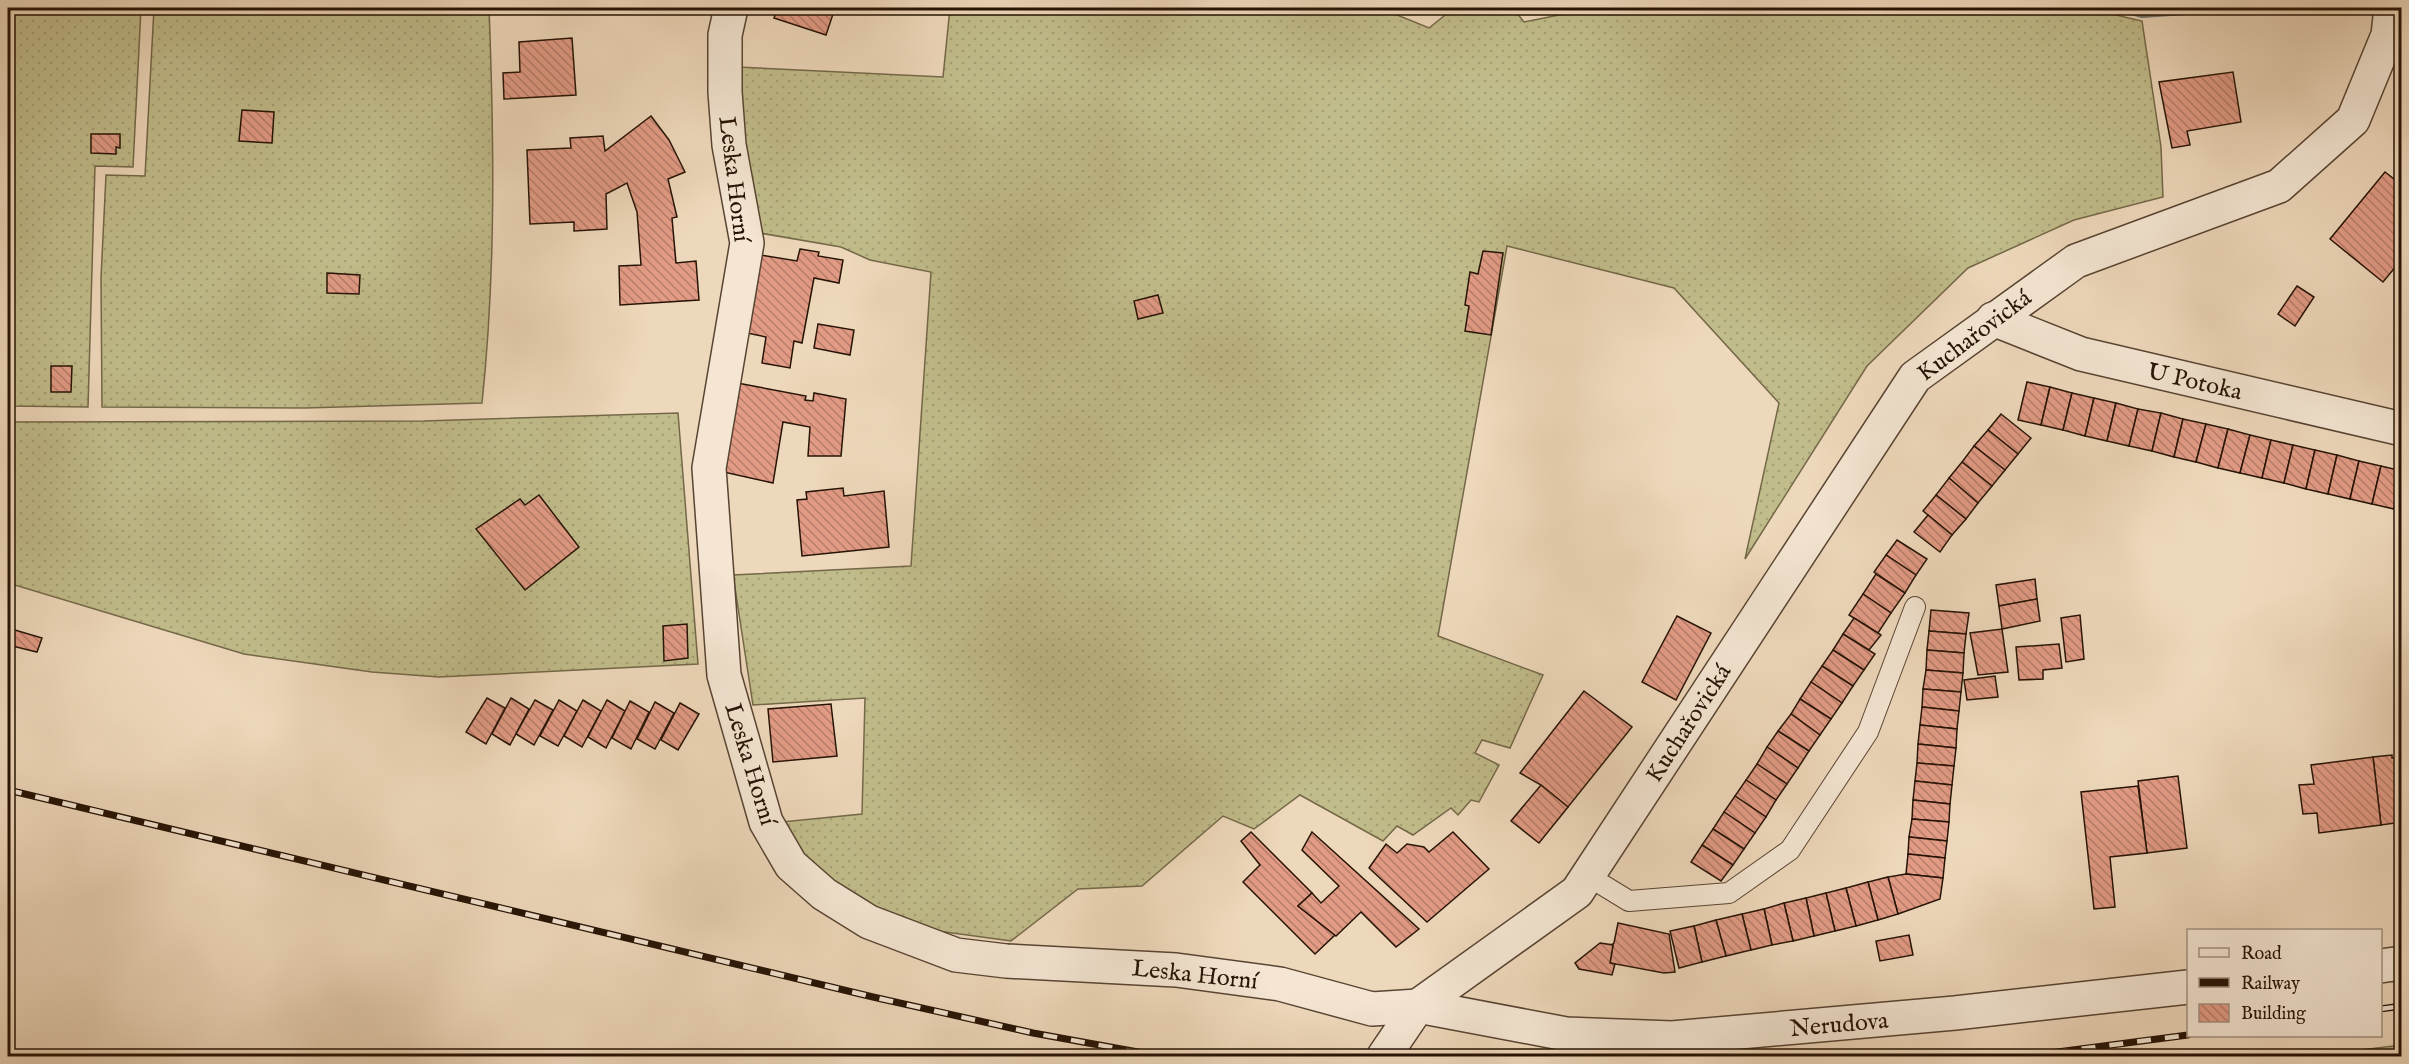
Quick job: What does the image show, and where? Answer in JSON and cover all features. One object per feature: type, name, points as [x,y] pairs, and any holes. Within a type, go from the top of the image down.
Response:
[{"type":"street","name":"Leska Horní","points":[[732,8],[725,35],[725,92],[729,145],[747,243],[709,468],[724,675],[766,822],[791,865],[824,894],[869,922],[956,955],[1006,961],[1176,970],[1280,984],[1372,1009],[1418,1006]]},
{"type":"street","name":"Kuchařovická","points":[[1384,1056],[1418,1006],[1577,892],[1914,377],[2076,261],[2279,186],[2353,120],[2390,21]]},
{"type":"street","name":"U Potoka","points":[[1993,319],[2081,354],[2402,429]]},
{"type":"street","points":[[2382,966],[2402,963]]},
{"type":"street","name":"Nerudova","points":[[1418,1006],[1566,1034],[1672,1038],[1954,1013],[2187,987]]},
{"type":"lane","points":[[1588,876],[1629,901],[1729,893],[1790,850],[1868,732],[1915,607]]},
{"type":"shaded area","points":[[8,8],[141,8],[133,167],[95,166],[88,407],[8,406]]},
{"type":"shaded area","points":[[154,8],[489,8],[493,206],[490,304],[482,403],[304,408],[102,407],[101,278],[106,175],[145,176]]},
{"type":"shaded area","points":[[950,8],[1380,8],[1429,28],[1454,8],[1513,8],[1524,22],[1594,8],[2086,8],[2142,21],[2161,147],[2163,197],[2074,220],[1968,268],[1867,366],[1745,559],[1779,403],[1674,288],[1507,246],[1438,636],[1543,675],[1510,748],[1482,740],[1475,753],[1499,765],[1479,802],[1471,800],[1458,815],[1451,808],[1413,835],[1397,826],[1383,841],[1300,795],[1254,829],[1223,816],[1142,886],[1078,889],[1011,941],[865,921],[771,823],[862,814],[865,698],[753,705],[733,575],[911,566],[931,272],[870,260],[841,247],[754,232],[738,67],[943,77]]},
{"type":"shaded area","points":[[678,413],[698,664],[439,677],[372,672],[244,654],[8,583],[8,422],[424,421]]},
{"type":"shaded area","points":[[2401,1045],[2401,1056],[2311,1056]]},
{"type":"building","points":[[778,8],[835,8],[826,35],[774,18]]},
{"type":"building","points":[[572,38],[576,95],[504,99],[503,73],[520,72],[519,42]]},
{"type":"building","points":[[2233,72],[2241,122],[2187,131],[2190,145],[2172,148],[2159,82]]},
{"type":"building","points":[[242,110],[274,112],[272,143],[239,141]]},
{"type":"building","points":[[651,116],[669,140],[685,172],[668,179],[677,217],[672,218],[676,263],[696,261],[699,300],[620,305],[619,266],[641,265],[637,212],[627,183],[606,194],[607,229],[574,231],[574,222],[530,224],[527,150],[571,148],[570,138],[603,136],[605,151]]},
{"type":"building","points":[[91,134],[120,134],[120,148],[116,147],[116,154],[91,153]]},
{"type":"building","points":[[2385,172],[2402,185],[2402,259],[2383,282],[2330,239]]},
{"type":"building","points":[[800,249],[819,252],[818,256],[843,260],[839,283],[814,278],[802,343],[794,341],[790,368],[762,363],[766,337],[742,332],[754,254],[797,261]]},
{"type":"building","points":[[1483,251],[1503,253],[1491,335],[1465,331],[1469,306],[1465,305],[1470,272],[1478,274]]},
{"type":"building","points":[[327,273],[360,275],[359,294],[327,293]]},
{"type":"building","points":[[2297,286],[2314,297],[2295,326],[2278,314]]},
{"type":"building","points":[[1158,295],[1163,313],[1138,319],[1134,301]]},
{"type":"building","points":[[818,324],[854,330],[850,355],[814,348]]},
{"type":"building","points":[[51,366],[72,366],[71,392],[51,392]]},
{"type":"building","points":[[732,382],[806,396],[805,400],[813,401],[814,393],[846,399],[841,456],[808,456],[810,427],[783,422],[773,483],[719,471]]},
{"type":"building","points":[[2027,382],[2050,387],[2041,425],[2018,420]]},
{"type":"building","points":[[2050,387],[2072,393],[2063,430],[2041,425]]},
{"type":"building","points":[[2072,393],[2094,398],[2085,436],[2063,430]]},
{"type":"building","points":[[2094,398],[2116,403],[2107,441],[2085,436]]},
{"type":"building","points":[[2116,403],[2138,409],[2129,446],[2107,441]]},
{"type":"building","points":[[2138,409],[2161,413],[2152,451],[2129,446]]},
{"type":"building","points":[[2161,413],[2183,419],[2174,457],[2152,451]]},
{"type":"building","points":[[2001,414],[2031,438],[2018,454],[1988,430]]},
{"type":"building","points":[[2183,419],[2206,424],[2196,462],[2174,457]]},
{"type":"building","points":[[2206,424],[2228,429],[2218,468],[2196,462]]},
{"type":"building","points":[[2228,429],[2250,435],[2240,473],[2218,468]]},
{"type":"building","points":[[1988,430],[2018,454],[2005,470],[1974,446]]},
{"type":"building","points":[[2250,435],[2271,440],[2262,478],[2240,473]]},
{"type":"building","points":[[2271,440],[2293,445],[2284,483],[2262,478]]},
{"type":"building","points":[[2293,445],[2315,450],[2306,489],[2284,483]]},
{"type":"building","points":[[1974,446],[2005,470],[1992,486],[1962,462]]},
{"type":"building","points":[[2315,450],[2337,455],[2328,494],[2306,489]]},
{"type":"building","points":[[2337,455],[2359,461],[2350,499],[2328,494]]},
{"type":"building","points":[[2359,461],[2381,466],[2372,504],[2350,499]]},
{"type":"building","points":[[1962,462],[1992,486],[1978,503],[1949,478]]},
{"type":"building","points":[[2381,466],[2402,471],[2394,509],[2372,504]]},
{"type":"building","points":[[1949,478],[1978,503],[1966,519],[1936,495]]},
{"type":"building","points":[[2402,478],[2402,511],[2394,509]]},
{"type":"building","points":[[843,488],[844,496],[884,491],[889,547],[802,556],[797,500],[807,499],[806,492]]},
{"type":"building","points":[[539,495],[579,547],[525,590],[476,529],[520,499],[525,505]]},
{"type":"building","points":[[1936,495],[1966,519],[1952,535],[1923,511]]},
{"type":"building","points":[[1928,515],[1952,535],[1940,552],[1914,532]]},
{"type":"building","points":[[1897,540],[1927,559],[1916,575],[1886,555]]},
{"type":"building","points":[[1886,555],[1916,575],[1905,593],[1874,572]]},
{"type":"building","points":[[1876,574],[1905,593],[1891,613],[1863,594]]},
{"type":"building","points":[[2035,579],[2037,599],[1999,606],[1996,585]]},
{"type":"building","points":[[1863,594],[1891,613],[1878,633],[1849,615]]},
{"type":"building","points":[[2037,599],[2040,621],[2002,629],[1999,606]]},
{"type":"building","points":[[1931,610],[1969,613],[1966,634],[1929,631]]},
{"type":"building","points":[[2080,615],[2084,659],[2066,662],[2061,618]]},
{"type":"building","points":[[1677,616],[1711,633],[1676,700],[1642,682]]},
{"type":"building","points":[[1854,618],[1881,635],[1869,650],[1843,634]]},
{"type":"building","points":[[687,624],[688,658],[664,661],[663,626]]},
{"type":"building","points":[[8,628],[42,638],[37,652],[8,645]]},
{"type":"building","points":[[2002,629],[2008,672],[1978,675],[1970,633]]},
{"type":"building","points":[[1929,631],[1966,634],[1964,653],[1927,650]]},
{"type":"building","points":[[1843,634],[1875,654],[1864,670],[1833,650]]},
{"type":"building","points":[[2059,644],[2062,668],[2043,670],[2043,679],[2019,680],[2016,647]]},
{"type":"building","points":[[1833,650],[1864,670],[1853,686],[1822,666]]},
{"type":"building","points":[[1927,650],[1964,653],[1963,673],[1926,670]]},
{"type":"building","points":[[1822,666],[1853,686],[1842,703],[1811,682]]},
{"type":"building","points":[[1926,670],[1963,673],[1961,692],[1923,689]]},
{"type":"building","points":[[1995,676],[1998,697],[1967,700],[1964,680]]},
{"type":"building","points":[[1811,682],[1842,703],[1831,719],[1800,699]]},
{"type":"building","points":[[1923,689],[1961,692],[1959,711],[1922,707]]},
{"type":"building","points":[[1584,691],[1632,727],[1568,807],[1541,785],[1520,773]]},
{"type":"building","points":[[487,698],[505,708],[486,744],[466,732]]},
{"type":"building","points":[[511,698],[529,709],[510,745],[492,734]]},
{"type":"building","points":[[1800,699],[1831,719],[1820,735],[1791,714]]},
{"type":"building","points":[[535,700],[553,710],[534,745],[516,734]]},
{"type":"building","points":[[559,700],[577,711],[558,746],[540,736]]},
{"type":"building","points":[[583,700],[601,711],[582,747],[564,736]]},
{"type":"building","points":[[607,700],[625,711],[606,748],[588,737]]},
{"type":"building","points":[[630,701],[649,712],[631,749],[612,738]]},
{"type":"building","points":[[655,702],[674,713],[655,749],[637,739]]},
{"type":"building","points":[[680,703],[699,714],[678,750],[661,740]]},
{"type":"building","points":[[831,704],[837,756],[773,762],[768,709]]},
{"type":"building","points":[[1922,707],[1959,711],[1957,729],[1920,725]]},
{"type":"building","points":[[1791,714],[1820,735],[1809,751],[1778,731]]},
{"type":"building","points":[[1920,725],[1957,729],[1956,748],[1918,744]]},
{"type":"building","points":[[1778,731],[1809,751],[1798,768],[1767,747]]},
{"type":"building","points":[[1918,744],[1956,748],[1954,766],[1917,763]]},
{"type":"building","points":[[1767,747],[1798,768],[1787,784],[1757,764]]},
{"type":"building","points":[[2392,755],[2392,758],[2402,757],[2402,822],[2381,825],[2373,757]]},
{"type":"building","points":[[2373,757],[2381,825],[2319,833],[2317,813],[2303,814],[2299,785],[2314,784],[2311,765]]},
{"type":"building","points":[[1917,763],[1954,766],[1952,785],[1915,781]]},
{"type":"building","points":[[1757,764],[1787,784],[1776,800],[1746,780]]},
{"type":"building","points":[[2178,776],[2187,848],[2147,853],[2138,781]]},
{"type":"building","points":[[1746,780],[1776,800],[1766,817],[1735,796]]},
{"type":"building","points":[[1915,781],[1952,785],[1950,804],[1913,800]]},
{"type":"building","points":[[1541,785],[1568,807],[1539,843],[1511,821]]},
{"type":"building","points":[[2138,786],[2147,853],[2110,857],[2115,907],[2094,909],[2081,792]]},
{"type":"building","points":[[1735,796],[1766,817],[1755,833],[1724,812]]},
{"type":"building","points":[[1913,800],[1950,804],[1949,822],[1912,819]]},
{"type":"building","points":[[1724,812],[1755,833],[1744,849],[1713,829]]},
{"type":"building","points":[[1912,819],[1949,822],[1947,841],[1909,837]]},
{"type":"building","points":[[1713,829],[1744,849],[1733,865],[1702,845]]},
{"type":"building","points":[[1251,832],[1312,893],[1298,906],[1335,935],[1315,954],[1243,882],[1260,865],[1241,841]]},
{"type":"building","points":[[1312,832],[1419,929],[1396,947],[1361,912],[1336,936],[1298,906],[1312,893],[1321,903],[1339,886],[1302,850]]},
{"type":"building","points":[[1453,832],[1489,869],[1427,922],[1369,868],[1386,844],[1397,853],[1407,844],[1424,847],[1429,852]]},
{"type":"building","points":[[1909,837],[1947,841],[1945,858],[1908,854]]},
{"type":"building","points":[[1702,845],[1733,865],[1721,881],[1691,862]]},
{"type":"building","points":[[1908,854],[1945,858],[1943,878],[1906,874]]},
{"type":"building","points":[[1906,874],[1943,878],[1940,899],[1898,914],[1888,877]]},
{"type":"building","points":[[1888,877],[1898,914],[1878,920],[1868,882]]},
{"type":"building","points":[[1868,882],[1878,920],[1856,926],[1846,888]]},
{"type":"building","points":[[1846,888],[1856,926],[1835,931],[1826,893]]},
{"type":"building","points":[[1826,893],[1835,931],[1814,936],[1806,898]]},
{"type":"building","points":[[1806,898],[1814,936],[1793,941],[1784,903]]},
{"type":"building","points":[[1784,903],[1793,941],[1772,945],[1764,909]]},
{"type":"building","points":[[1764,909],[1772,945],[1751,950],[1742,914]]},
{"type":"building","points":[[1742,914],[1751,950],[1726,956],[1716,920]]},
{"type":"building","points":[[1716,920],[1726,956],[1702,962],[1694,926]]},
{"type":"building","points":[[1618,923],[1669,934],[1675,972],[1664,973],[1610,963],[1613,945],[1611,945],[1614,943]]},
{"type":"building","points":[[1694,926],[1702,962],[1679,968],[1670,931]]},
{"type":"building","points":[[1909,935],[1913,955],[1880,961],[1876,941]]},
{"type":"building","points":[[1600,943],[1613,945],[1610,963],[1615,964],[1612,975],[1579,969],[1575,963]]},
{"type":"waterway","points":[[2129,8],[2142,12],[2199,8]]},
{"type":"railway","points":[[8,790],[873,997],[1033,1033],[1160,1056]]},
{"type":"railway","points":[[2382,1009],[2402,1006]]},
{"type":"railway","points":[[2026,1056],[2187,1035]]}]
